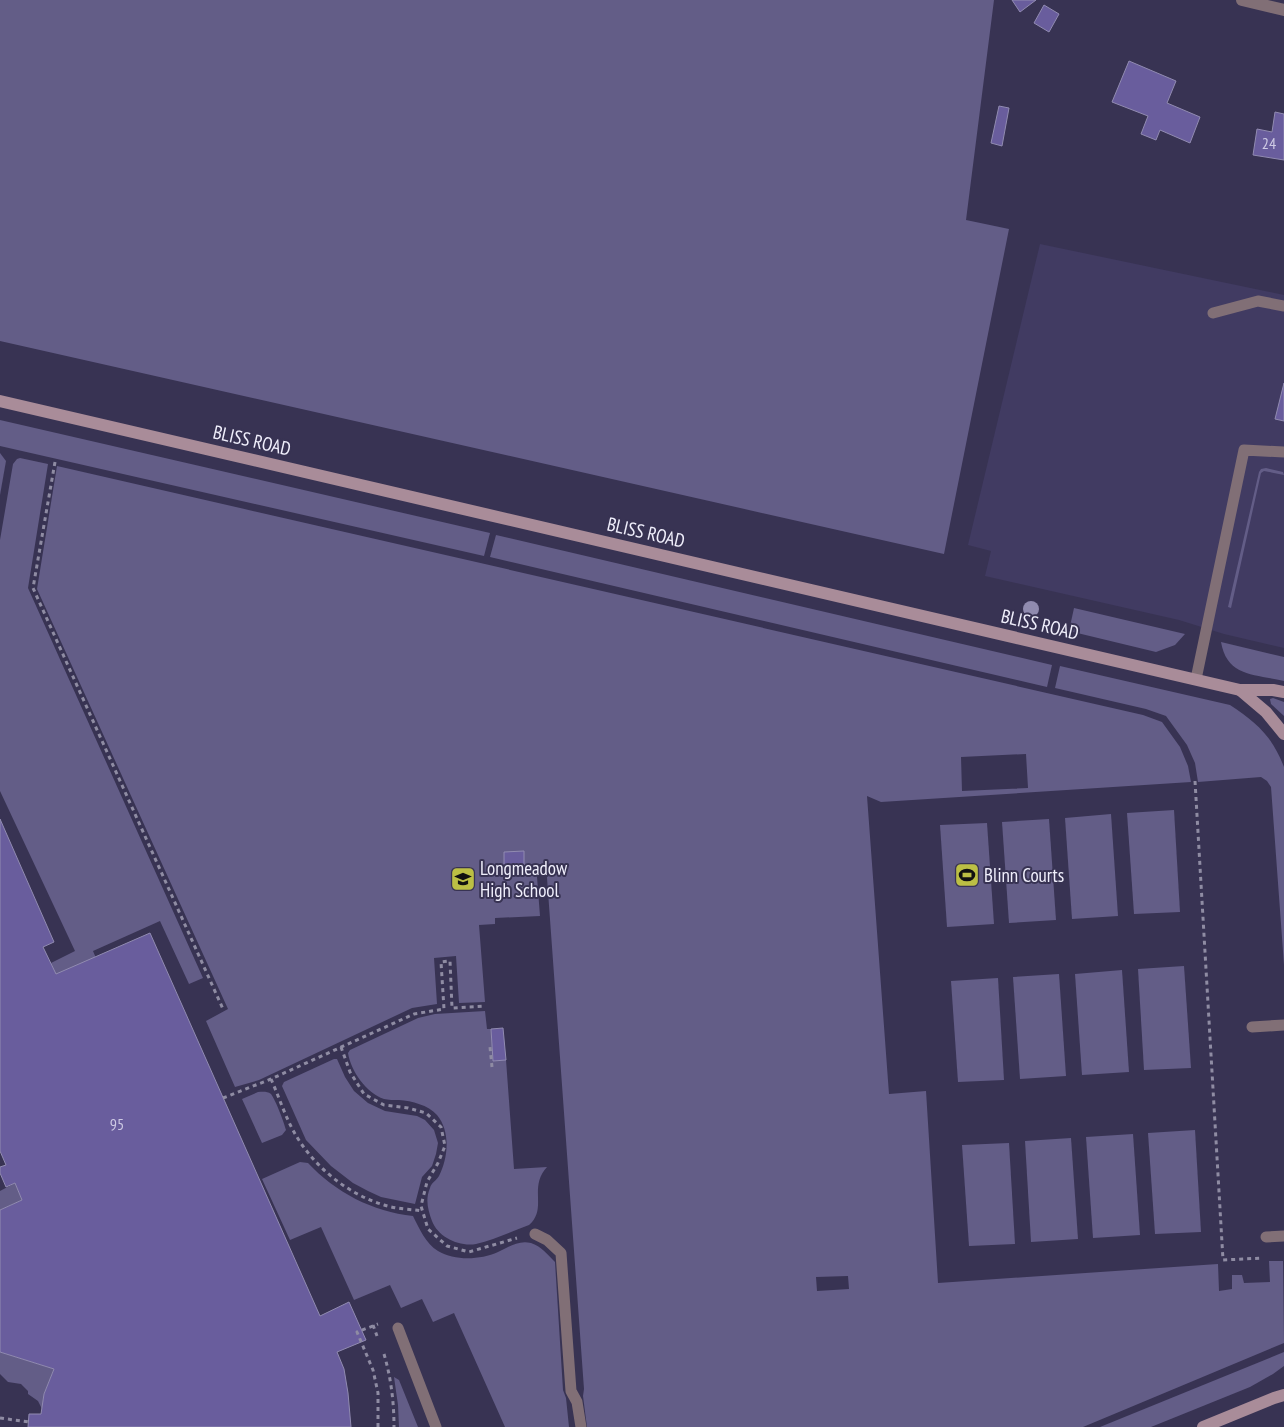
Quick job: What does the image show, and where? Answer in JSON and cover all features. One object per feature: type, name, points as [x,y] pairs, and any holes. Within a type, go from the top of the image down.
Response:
[{"type":"main road","name":"BLISS ROAD","points":[[0,401],[1240,690],[1284,692]]},
{"type":"main road","points":[[1240,690],[1266,712],[1284,734]]},
{"type":"main road","points":[[1203,1427],[1281,1395]]},
{"type":"street","points":[[1242,0],[1284,10]]},
{"type":"lane","points":[[1213,312],[1258,301],[1284,306]]},
{"type":"lane","points":[[1196,679],[1244,450],[1284,452]]},
{"type":"lane","points":[[1252,1027],[1284,1025]]},
{"type":"lane","points":[[535,1234],[548,1240],[561,1252],[571,1391],[577,1402],[581,1427]]},
{"type":"lane","points":[[1266,1237],[1284,1236]]},
{"type":"lane","points":[[398,1328],[436,1427]]},
{"type":"path","points":[[55,462],[33,588],[223,1009]]},
{"type":"path","points":[[1195,781],[1223,1260],[1266,1258]]},
{"type":"path","points":[[223,1098],[271,1079],[414,1014],[444,1009],[441,962],[450,961],[452,1008],[485,1006]]},
{"type":"path","points":[[341,1047],[350,1072],[364,1094],[384,1105],[426,1112],[441,1127],[445,1146],[427,1182],[421,1206],[428,1229],[447,1246],[469,1252],[535,1234]]},
{"type":"path","points":[[492,1047],[490,1048],[492,1068]]},
{"type":"path","points":[[271,1079],[293,1131],[304,1148],[339,1182],[362,1197],[386,1206],[422,1211]]},
{"type":"path","points":[[378,1427],[378,1393],[373,1370],[357,1332],[378,1323],[380,1330]]},
{"type":"path","points":[[373,1325],[378,1338]]},
{"type":"path","points":[[381,1346],[390,1374],[394,1404],[394,1427]]},
{"type":"path","points":[[0,1418],[28,1422]]},
{"type":"shaded area","points":[[0,0],[994,0],[966,220],[1009,229],[944,554],[0,341]]},
{"type":"shaded area","points":[[1040,244],[1284,295],[1284,648],[1224,634],[1179,620],[985,576],[991,551],[968,545]]},
{"type":"shaded area","points":[[0,420],[490,533],[484,556],[0,446]]},
{"type":"shaded area","points":[[0,453],[6,461],[0,495]]},
{"type":"shaded area","points":[[20,458],[48,464],[28,588],[203,978],[189,984],[160,921],[93,951],[98,963],[58,981],[51,963],[75,951],[0,791],[0,540],[13,464]]},
{"type":"shaded area","points":[[57,466],[1143,715],[1162,722],[1180,747],[1188,766],[1191,782],[881,802],[867,796],[889,1094],[926,1091],[938,1283],[1218,1264],[1219,1291],[1232,1289],[1232,1275],[1242,1275],[1244,1283],[1270,1282],[1269,1261],[1283,1261],[1284,1343],[1083,1427],[587,1427],[583,1396],[546,864],[536,864],[540,916],[495,918],[495,924],[479,925],[485,1002],[459,1003],[456,956],[434,958],[437,1004],[412,1008],[259,1080],[235,1087],[206,1021],[228,1009],[37,589]],"holes":[[[1026,754],[1028,788],[962,791],[961,757]],[[848,1276],[849,1289],[817,1291],[816,1277]]]},
{"type":"shaded area","points":[[1266,468],[1283,472],[1284,475],[1264,471],[1261,473],[1231,608],[1228,607],[1259,472],[1261,469]]},
{"type":"shaded area","points":[[496,535],[1052,665],[1047,687],[490,557]]},
{"type":"shaded area","points":[[1074,608],[1185,634],[1175,645],[1156,652],[1069,631]]},
{"type":"shaded area","points":[[1221,642],[1284,657],[1284,681],[1253,675],[1236,668],[1229,662]]},
{"type":"shaded area","points":[[1060,666],[1230,705],[1256,724],[1269,739],[1284,767],[1284,965],[1271,787],[1267,781],[1261,777],[1198,782],[1195,763],[1187,745],[1166,716],[1146,709],[1055,688]]},
{"type":"shaded area","points":[[1273,698],[1284,702],[1284,716],[1271,704],[1270,699]]},
{"type":"shaded area","points":[[1174,810],[1180,912],[1134,914],[1127,813]]},
{"type":"shaded area","name":"Blinn Courts","points":[[1111,814],[1118,916],[1072,919],[1065,818]]},
{"type":"shaded area","name":"Blinn Courts","points":[[1049,819],[1056,920],[1009,923],[1002,822]]},
{"type":"shaded area","name":"Blinn Courts","points":[[987,823],[994,924],[947,927],[940,825]]},
{"type":"shaded area","points":[[1184,966],[1191,1068],[1144,1070],[1138,969]]},
{"type":"shaded area","points":[[1122,970],[1129,1072],[1082,1075],[1075,974]]},
{"type":"shaded area","points":[[1059,974],[1066,1076],[1020,1079],[1013,977]]},
{"type":"shaded area","points":[[998,978],[1004,1080],[958,1082],[951,981]]},
{"type":"shaded area","points":[[485,1011],[487,1029],[491,1029],[493,1061],[506,1060],[514,1169],[547,1167],[539,1183],[537,1212],[529,1225],[489,1240],[469,1245],[450,1240],[439,1232],[432,1221],[428,1209],[428,1192],[442,1169],[447,1145],[444,1129],[437,1115],[419,1104],[409,1101],[384,1099],[371,1092],[356,1074],[348,1053],[350,1050],[418,1018],[435,1014]]},
{"type":"shaded area","points":[[337,1059],[354,1091],[368,1103],[385,1111],[417,1116],[425,1120],[434,1130],[438,1143],[436,1154],[432,1166],[422,1177],[415,1204],[381,1197],[353,1183],[331,1166],[306,1140],[282,1086],[284,1082]]},
{"type":"shaded area","points":[[258,1092],[271,1094],[286,1130],[282,1135],[262,1143],[242,1099]]},
{"type":"shaded area","points":[[1195,1130],[1201,1232],[1155,1234],[1148,1133]]},
{"type":"shaded area","points":[[1133,1134],[1140,1235],[1093,1238],[1086,1137]]},
{"type":"shaded area","points":[[1071,1138],[1078,1239],[1031,1242],[1025,1141]]},
{"type":"shaded area","points":[[1009,1143],[1015,1244],[969,1246],[962,1145]]},
{"type":"shaded area","points":[[300,1162],[308,1163],[330,1183],[356,1199],[384,1210],[413,1216],[430,1244],[445,1254],[460,1258],[483,1257],[518,1243],[526,1242],[541,1248],[555,1262],[563,1390],[566,1398],[569,1427],[505,1427],[454,1313],[433,1322],[422,1299],[401,1308],[390,1285],[354,1300],[321,1227],[290,1240],[262,1179]]},
{"type":"shaded area","points":[[15,1183],[22,1200],[0,1210],[0,1191]]},
{"type":"shaded area","points":[[0,1352],[54,1369],[44,1394],[42,1409],[38,1401],[28,1394],[28,1391],[21,1384],[8,1382],[0,1374]]},
{"type":"shaded area","points":[[1284,1352],[1284,1366],[1250,1387],[1151,1427],[1100,1427]]},
{"type":"shaded area","points":[[394,1377],[399,1380],[418,1427],[399,1427]]},
{"type":"building","points":[[1012,0],[1036,0],[1020,12]]},
{"type":"building","points":[[1044,5],[1059,14],[1049,32],[1034,23]]},
{"type":"building","points":[[1129,61],[1176,81],[1167,103],[1200,117],[1190,143],[1160,130],[1156,140],[1141,134],[1148,116],[1112,102]]},
{"type":"building","points":[[999,106],[1009,108],[1002,146],[991,143]]},
{"type":"building","points":[[1275,112],[1284,114],[1284,160],[1253,155],[1257,129],[1272,132]]},
{"type":"building","points":[[1284,383],[1284,421],[1275,419]]},
{"type":"building","points":[[0,819],[54,942],[43,947],[56,974],[150,933],[320,1316],[349,1302],[366,1340],[337,1352],[344,1369],[351,1427],[28,1427],[29,1414],[41,1414],[44,1394],[54,1369],[0,1352],[0,1210],[22,1200],[15,1183],[6,1187],[0,1173],[0,1167],[6,1165],[0,1151]]},
{"type":"building","points":[[524,851],[524,871],[504,871],[504,852]]},
{"type":"building","points":[[503,1028],[506,1060],[493,1061],[491,1029]]},
{"type":"place","name":"Blinn Courts","points":[[967,875]]},
{"type":"place","name":"Longmeadow High School","points":[[463,879]]}]
